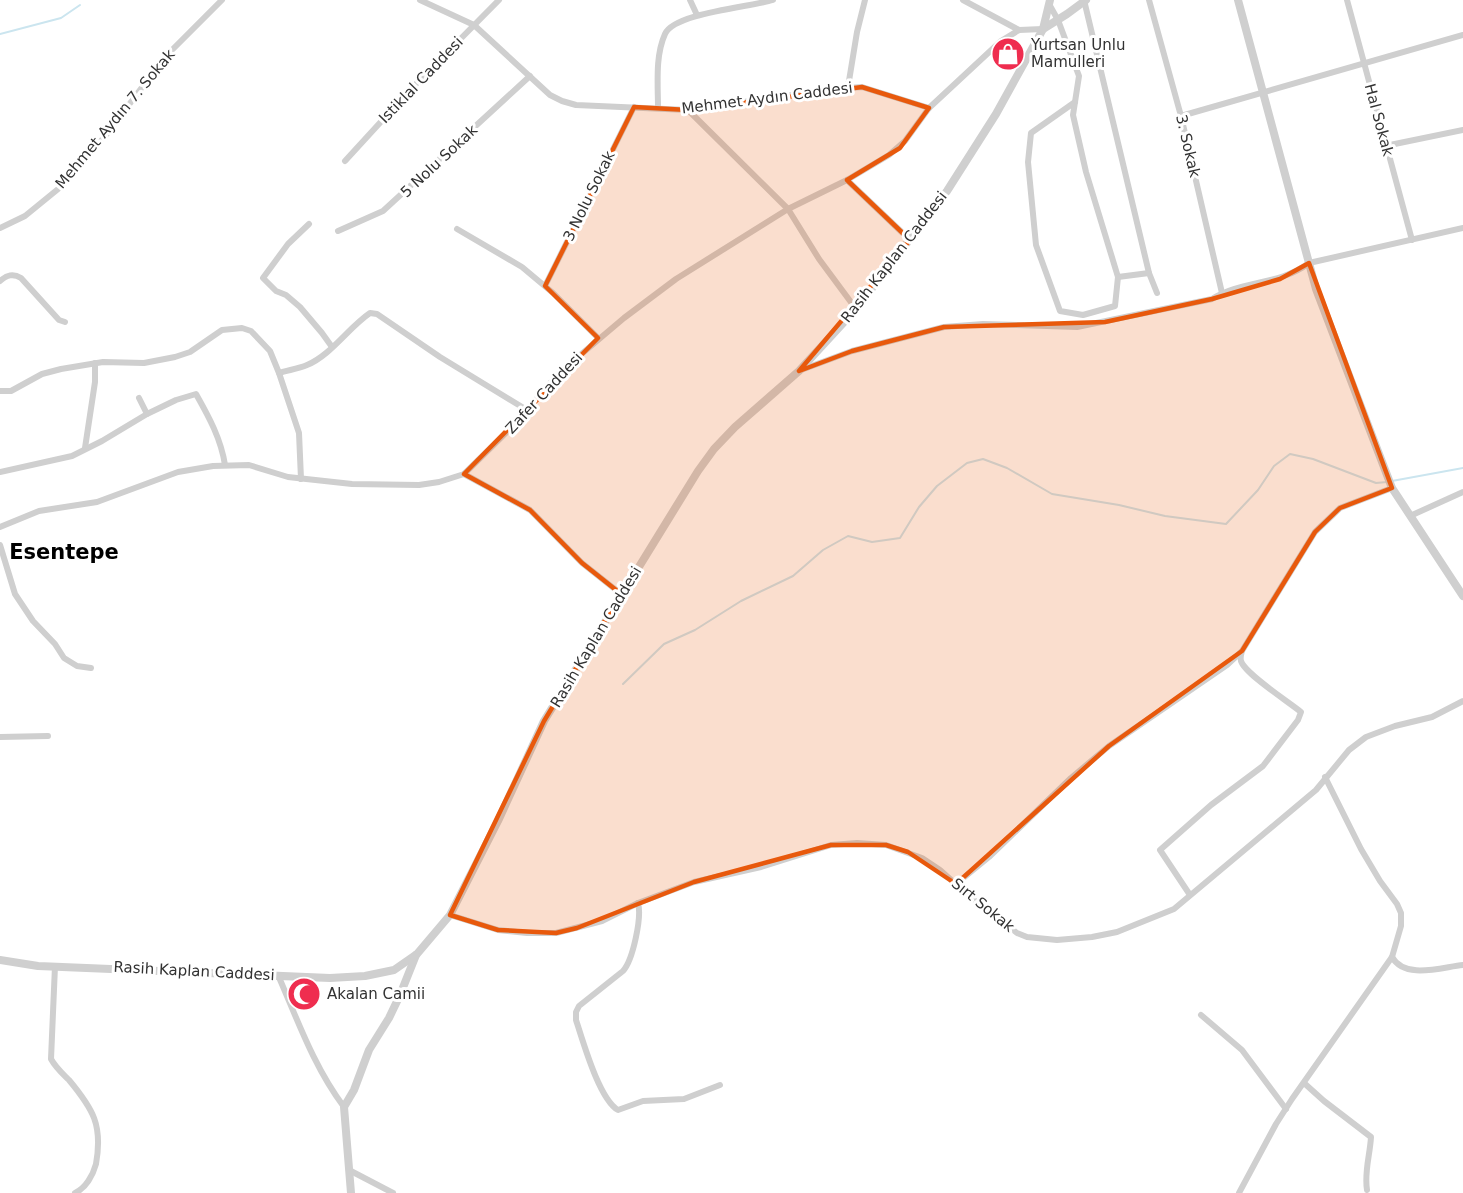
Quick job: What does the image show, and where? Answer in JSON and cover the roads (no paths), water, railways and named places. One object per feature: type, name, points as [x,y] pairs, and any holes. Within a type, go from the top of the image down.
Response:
[{"type":"street","name":"Mehmet Aydın 7. Sokak","points":[[0,228],[25,216],[63,185],[107,134],[164,58],[222,0]]},
{"type":"street","name":"Mehmet Aydın Caddesi","points":[[420,0],[474,25],[550,95],[562,102],[576,105],[688,110],[848,87],[876,90],[929,108]]},
{"type":"street","name":"Istiklal Caddesi","points":[[345,161],[388,112],[499,0]]},
{"type":"street","points":[[690,0],[697,15]]},
{"type":"street","points":[[658,108],[659,52],[665,34],[677,23],[697,15],[754,6],[773,0]]},
{"type":"street","points":[[848,87],[865,0]]},
{"type":"street","points":[[963,0],[1020,30],[1043,29],[1085,0],[1114,134],[1149,273],[1157,293]]},
{"type":"street","name":"3. Sokak","points":[[1149,0],[1181,117],[1222,292]]},
{"type":"street","points":[[1238,0],[1316,289],[1392,488],[1463,596]]},
{"type":"street","name":"Hal Sokak","points":[[1347,0],[1412,240]]},
{"type":"street","points":[[1050,2],[1079,76],[1075,102],[1073,115],[1086,171],[1118,277],[1115,306],[1083,315],[1059,311],[1036,245],[1028,162],[1031,133],[1075,102]]},
{"type":"street","name":"Rasih Kaplan Caddesi","points":[[0,960],[38,966],[330,978],[365,976],[394,970],[417,954],[450,915],[498,821],[544,721],[698,471],[714,449],[735,427],[799,371],[856,309],[947,191],[973,152],[1043,29],[1050,2]]},
{"type":"street","name":"Zafer Caddesi","points":[[0,527],[39,511],[97,502],[178,472],[225,465],[249,465],[301,479],[352,484],[419,485],[439,482],[464,474],[478,463],[527,411],[559,373],[598,339],[676,279],[788,209],[847,180],[900,148],[929,108],[1001,41],[1020,30]]},
{"type":"street","points":[[1181,117],[1463,35]]},
{"type":"street","name":"5 Nolu Sokak","points":[[338,231],[383,211],[530,76]]},
{"type":"street","name":"3 Nolu Sokak","points":[[545,286],[634,107]]},
{"type":"street","points":[[688,110],[788,209],[819,259],[856,309]]},
{"type":"street","points":[[1385,147],[1463,130]]},
{"type":"street","points":[[847,180],[910,240]]},
{"type":"street","points":[[309,224],[288,244],[263,278],[276,291],[286,295],[300,307],[332,347]]},
{"type":"street","points":[[799,371],[852,351],[944,327],[983,324],[1077,327],[1212,299],[1222,292],[1280,279],[1298,271],[1309,262],[1463,228]]},
{"type":"street","points":[[458,229],[522,267],[545,286],[598,339]]},
{"type":"street","points":[[1118,277],[1149,273]]},
{"type":"street","points":[[0,281],[7,276],[15,275],[21,278],[59,320],[65,322]]},
{"type":"street","points":[[279,373],[307,365],[332,347],[360,320],[370,313],[377,314],[440,357],[527,411]]},
{"type":"street","points":[[0,391],[11,391],[42,374],[95,363],[144,363],[175,357],[190,352],[222,330],[242,328],[251,331],[270,351],[279,373],[299,433],[301,479]]},
{"type":"street","points":[[85,448],[95,382],[95,363]]},
{"type":"street","points":[[0,472],[72,456],[147,414],[176,400],[196,394],[212,424],[222,449],[225,465]]},
{"type":"street","points":[[139,398],[147,414]]},
{"type":"street","points":[[464,474],[530,510],[582,563],[621,594]]},
{"type":"street","points":[[1190,895],[1160,850],[1211,805],[1263,766],[1298,720],[1301,712],[1252,675],[1240,659],[1242,651],[1315,532],[1340,508],[1392,488]]},
{"type":"street","points":[[1410,516],[1463,492]]},
{"type":"street","points":[[0,545],[15,594],[33,621],[55,644],[64,658],[77,666],[91,668]]},
{"type":"street","points":[[956,884],[989,857],[1071,778],[1109,746],[1218,671],[1242,651]]},
{"type":"street","name":"Sırt Sokak","points":[[450,915],[498,930],[556,933],[602,921],[638,903],[694,882],[761,867],[807,851],[857,843],[886,845],[922,858],[1017,933],[1027,937],[1057,940],[1117,932],[1174,909],[1316,790],[1349,750],[1366,737],[1395,726],[1432,717],[1463,701]]},
{"type":"street","points":[[0,737],[48,736]]},
{"type":"street","points":[[1239,1193],[1286,1109],[1392,957],[1401,926],[1401,913],[1397,904],[1361,849],[1325,777]]},
{"type":"street","points":[[638,903],[639,918],[628,964],[623,971],[579,1006],[576,1012],[576,1020],[600,1085],[613,1107],[618,1110],[651,1100],[684,1099],[720,1085]]},
{"type":"street","points":[[351,1193],[345,1107],[369,1050],[400,995],[417,954]]},
{"type":"street","points":[[1392,957],[1395,963],[1403,969],[1422,970],[1463,965]]},
{"type":"street","points":[[55,966],[51,1059],[84,1099],[94,1118],[100,1140],[95,1168],[88,1182],[75,1193]]},
{"type":"street","points":[[278,975],[314,1059],[333,1093],[345,1107]]},
{"type":"street","points":[[1201,1015],[1242,1050],[1286,1109]]},
{"type":"street","points":[[1304,1083],[1371,1137],[1365,1176],[1367,1190]]},
{"type":"street","points":[[349,1170],[393,1193]]},
{"type":"waterway","points":[[0,34],[61,18],[80,5]]},
{"type":"waterway","points":[[623,684],[664,644],[695,630],[741,601],[793,576],[823,550],[848,536],[872,542],[900,538],[919,507],[937,486],[967,463],[983,459],[1007,468],[1052,494],[1119,505],[1165,516],[1226,524],[1258,490],[1274,466],[1290,454],[1313,459],[1376,483],[1387,482]]},
{"type":"waterway","points":[[1392,481],[1463,468]]},
{"type":"place","name":"Yurtsan Unlu Mamulleri","points":[[1008,54]]},
{"type":"place","name":"Akalan Camii","points":[[304,994]]},
{"type":"district","name":"Esentepe","points":[[64,552]]}]
